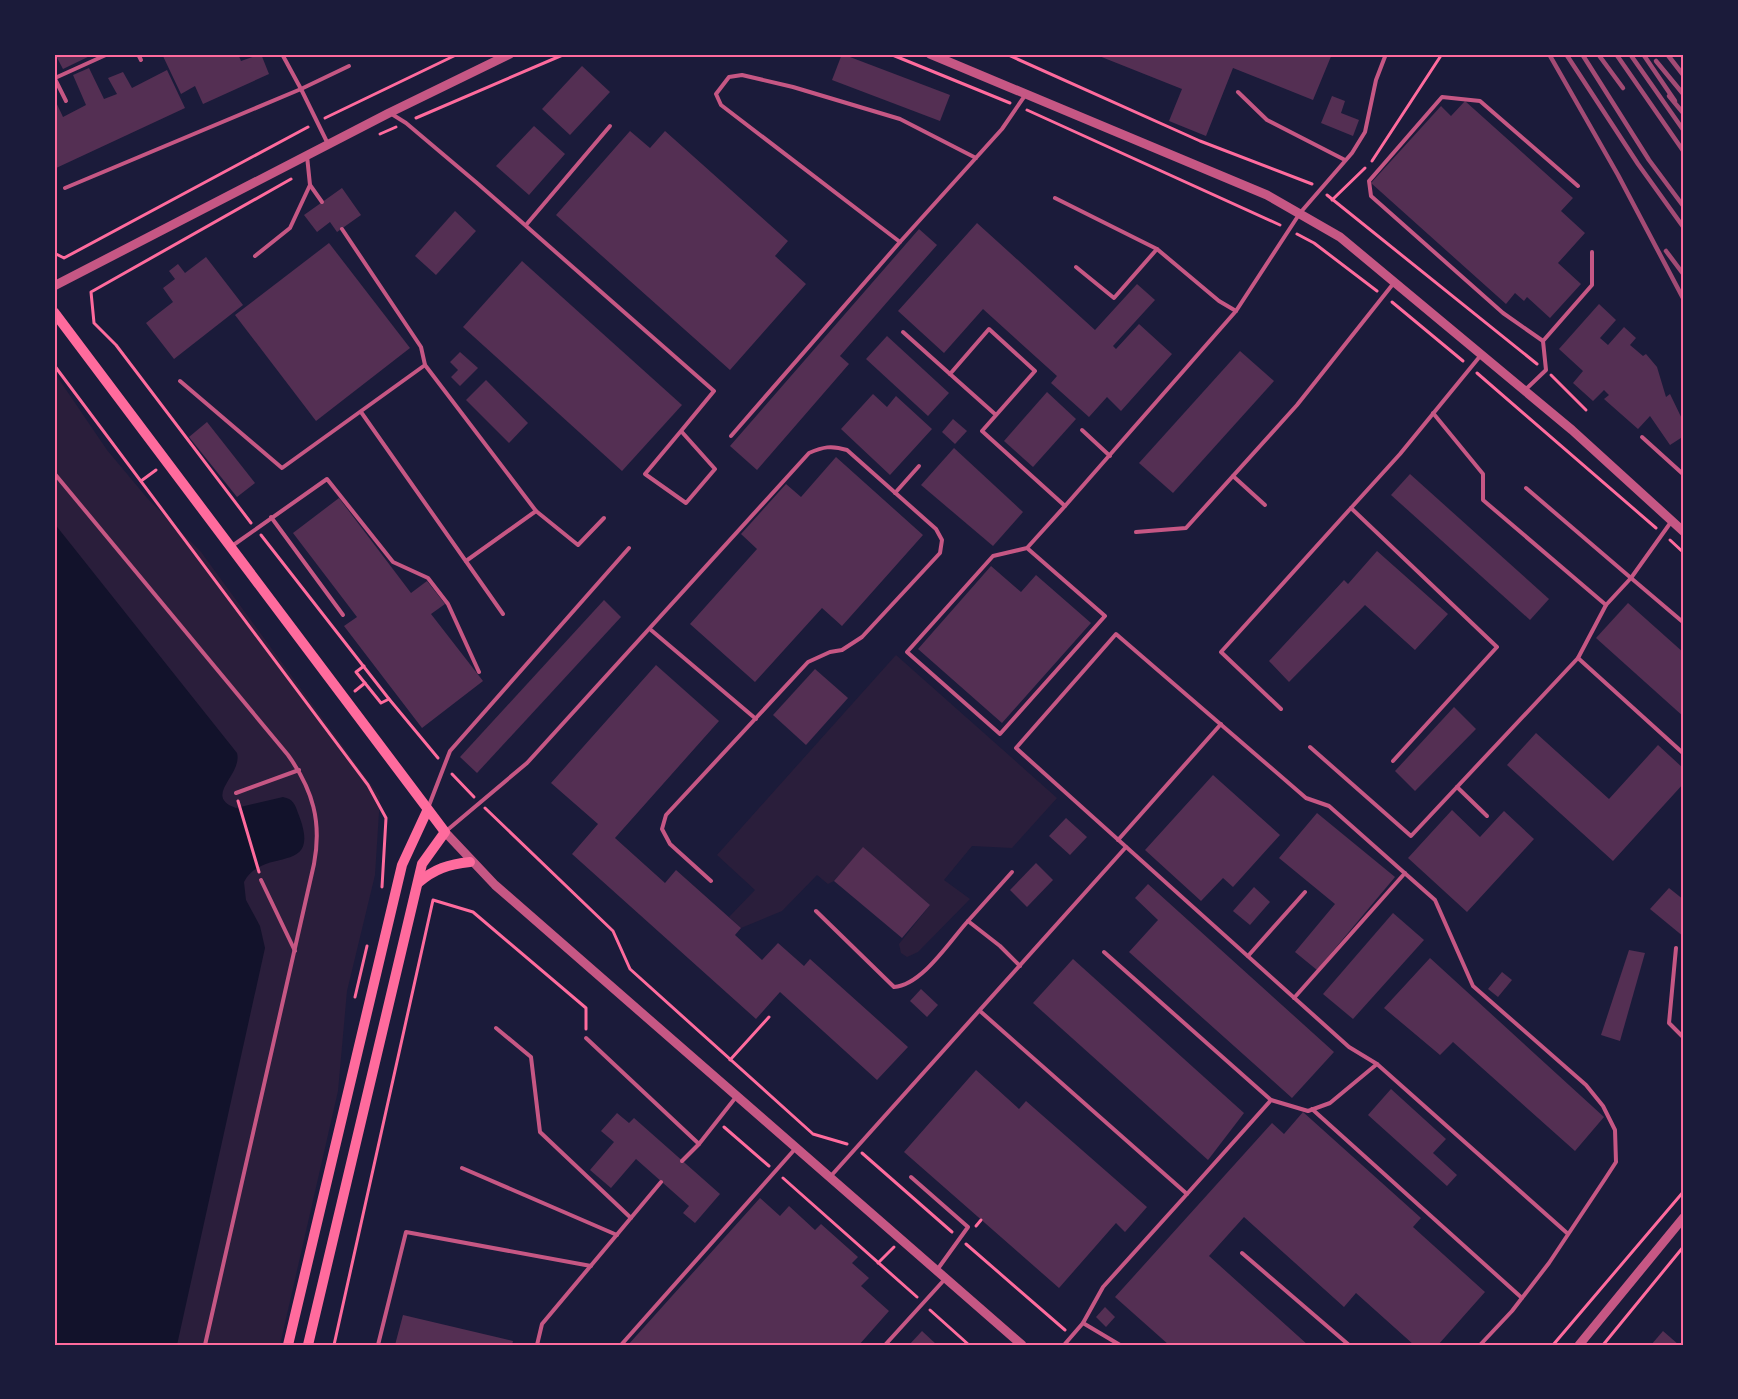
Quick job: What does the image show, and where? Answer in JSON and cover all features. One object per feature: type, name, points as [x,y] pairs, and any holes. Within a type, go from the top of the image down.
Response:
[{"type":"main road","points":[[54,312],[165,463],[445,832],[422,864],[309,1345]]},
{"type":"main road","points":[[288,1345],[402,865],[427,811]]},
{"type":"main road","points":[[417,883],[430,873],[445,867],[470,862]]},
{"type":"street","points":[[54,286],[389,113],[510,54]]},
{"type":"street","points":[[930,54],[1204,167],[1300,213],[1340,237],[1482,354],[1684,532]]},
{"type":"street","points":[[445,832],[470,862],[1022,1345]]},
{"type":"street","points":[[1579,1345],[1684,1217]]},
{"type":"lane","points":[[66,101],[54,77],[108,54]]},
{"type":"lane","points":[[138,54],[141,60]]},
{"type":"lane","points":[[282,54],[319,121],[328,145]]},
{"type":"lane","points":[[1027,548],[1105,616],[1000,734],[907,652],[993,556],[1027,548],[1236,311],[1300,213],[1345,160],[1365,132],[1376,80],[1386,54]]},
{"type":"lane","points":[[65,188],[301,89],[349,66]]},
{"type":"lane","points":[[900,242],[721,105],[716,94],[729,77],[742,75],[793,87],[900,119],[976,158]]},
{"type":"lane","points":[[1238,92],[1267,120],[1345,160]]},
{"type":"lane","points":[[731,436],[976,158],[1027,93]]},
{"type":"lane","points":[[1543,341],[1503,313],[1371,196],[1369,181],[1442,97],[1480,100],[1578,186]]},
{"type":"lane","points":[[389,113],[406,123],[526,225],[714,391],[645,474],[686,503],[715,469],[681,431]]},
{"type":"lane","points":[[526,225],[610,126]]},
{"type":"lane","points":[[255,256],[290,228],[310,185],[307,156]]},
{"type":"lane","points":[[310,185],[322,202]]},
{"type":"lane","points":[[1054,198],[1157,249],[1219,301],[1236,311]]},
{"type":"lane","points":[[342,229],[421,346],[425,365],[536,511],[578,545],[604,518]]},
{"type":"lane","points":[[1076,267],[1114,298],[1157,249]]},
{"type":"lane","points":[[1525,391],[1546,370],[1543,341],[1592,285],[1592,252]]},
{"type":"lane","points":[[1136,532],[1186,528],[1297,405],[1396,281]]},
{"type":"lane","points":[[950,374],[989,329],[1035,370],[982,430],[1065,506]]},
{"type":"lane","points":[[903,333],[996,415]]},
{"type":"lane","points":[[1281,710],[1221,652],[1350,508],[1482,354]]},
{"type":"lane","points":[[180,381],[282,468],[425,365]]},
{"type":"lane","points":[[361,412],[503,614]]},
{"type":"lane","points":[[1433,413],[1483,474],[1483,500],[1606,605]]},
{"type":"lane","points":[[1082,430],[1110,456]]},
{"type":"lane","points":[[1642,437],[1684,475]]},
{"type":"lane","points":[[445,832],[527,763],[651,630],[809,453],[825,446],[847,450],[936,530],[942,540],[940,553],[862,637],[842,650],[830,652],[808,662],[666,815],[663,829],[670,844],[711,881]]},
{"type":"lane","points":[[895,493],[919,466]]},
{"type":"lane","points":[[54,473],[73,492],[299,770],[315,805],[318,844],[205,1345]]},
{"type":"lane","points":[[1233,476],[1265,505]]},
{"type":"lane","points":[[229,548],[327,479],[393,562],[428,578],[448,604],[479,672]]},
{"type":"lane","points":[[1526,488],[1684,623]]},
{"type":"lane","points":[[1350,508],[1497,647],[1393,761]]},
{"type":"lane","points":[[466,561],[536,511]]},
{"type":"lane","points":[[270,517],[343,615]]},
{"type":"lane","points":[[1310,747],[1411,836],[1578,658],[1606,605],[1631,578],[1661,533],[1672,521]]},
{"type":"lane","points":[[427,811],[450,751],[629,548]]},
{"type":"lane","points":[[651,630],[756,719]]},
{"type":"lane","points":[[1480,1345],[1522,1298],[1549,1263],[1616,1162],[1615,1130],[1603,1106],[1586,1085],[1473,986],[1435,900],[1329,806],[1306,798],[1116,634],[1016,748],[1349,1047],[1377,1064],[1567,1233]]},
{"type":"lane","points":[[1578,658],[1684,754]]},
{"type":"lane","points":[[1118,840],[1221,724]]},
{"type":"lane","points":[[236,793],[299,770]]},
{"type":"lane","points":[[1457,787],[1487,816]]},
{"type":"lane","points":[[829,1177],[1126,847]]},
{"type":"lane","points":[[816,911],[894,987],[906,986],[918,977],[1012,872]]},
{"type":"lane","points":[[1294,998],[1405,873]]},
{"type":"lane","points":[[261,880],[295,952]]},
{"type":"lane","points":[[1248,956],[1305,892]]},
{"type":"lane","points":[[968,921],[1000,946],[1020,966]]},
{"type":"lane","points":[[1676,948],[1669,1023],[1684,1038]]},
{"type":"lane","points":[[1104,952],[1271,1100],[1312,1109],[1522,1298]]},
{"type":"lane","points":[[980,1011],[1187,1194]]},
{"type":"lane","points":[[496,1028],[531,1057],[540,1132],[631,1218]]},
{"type":"lane","points":[[586,1038],[699,1144]]},
{"type":"lane","points":[[1312,1109],[1330,1103],[1377,1064]]},
{"type":"lane","points":[[682,1161],[699,1144],[736,1097]]},
{"type":"lane","points":[[1064,1345],[1083,1323],[1103,1287],[1271,1100]]},
{"type":"lane","points":[[621,1345],[796,1149]]},
{"type":"lane","points":[[462,1168],[617,1235]]},
{"type":"lane","points":[[911,1177],[968,1227],[936,1270]]},
{"type":"lane","points":[[537,1345],[542,1324],[662,1182]]},
{"type":"lane","points":[[378,1345],[406,1232],[591,1266]]},
{"type":"lane","points":[[1242,1253],[1348,1345]]},
{"type":"lane","points":[[885,1345],[946,1279]]},
{"type":"lane","points":[[1083,1323],[1120,1345]]},
{"type":"path","points":[[54,253],[64,258],[319,121],[458,54]]},
{"type":"path","points":[[378,134],[566,54]]},
{"type":"path","points":[[890,54],[1017,106],[1249,209],[1314,243],[1383,295],[1471,368],[1684,553]]},
{"type":"path","points":[[1332,200],[1370,164],[1442,54]]},
{"type":"path","points":[[309,170],[91,292],[94,323],[116,345],[388,699],[445,767],[481,804],[614,930],[630,969],[813,1134],[856,1147],[1072,1336]]},
{"type":"path","points":[[54,365],[368,785],[386,818],[382,887]]},
{"type":"path","points":[[141,482],[165,463]]},
{"type":"path","points":[[364,666],[356,672],[381,703],[388,699]]},
{"type":"path","points":[[236,793],[261,880]]},
{"type":"path","points":[[334,1345],[433,900],[473,912],[586,1008],[586,1038]]},
{"type":"path","points":[[355,997],[368,942]]},
{"type":"path","points":[[730,1060],[769,1017]]},
{"type":"path","points":[[1552,1345],[1684,1191]]},
{"type":"path","points":[[845,1235],[969,1345]]},
{"type":"path","points":[[878,1263],[900,1240]]},
{"type":"path","points":[[1603,1345],[1684,1246]]},
{"type":"shaded area","points":[[54,372],[107,450],[148,499],[201,552],[380,797],[375,875],[347,991],[338,1091],[280,1345],[54,1345]]},
{"type":"shaded area","points":[[54,523],[237,753],[235,769],[223,791],[223,797],[227,803],[236,808],[286,798],[295,805],[304,833],[303,846],[297,854],[264,865],[253,871],[244,882],[246,900],[260,926],[265,948],[177,1345],[54,1345]]},
{"type":"shaded area","points":[[896,655],[1057,798],[1012,848],[972,846],[944,880],[970,899],[918,952],[907,957],[901,953],[899,944],[930,905],[863,848],[834,881],[828,884],[817,875],[782,911],[741,928],[729,917],[755,890],[717,855]]},
{"type":"building","points":[[55,54],[94,54],[63,69]]},
{"type":"building","points":[[162,54],[238,54],[241,61],[261,54],[269,74],[203,104],[195,86],[181,94]]},
{"type":"building","points":[[842,54],[950,95],[940,121],[832,80]]},
{"type":"building","points":[[1094,54],[1332,54],[1313,100],[1233,68],[1206,136],[1169,121],[1182,89]]},
{"type":"building","points":[[582,66],[610,92],[570,135],[542,109]]},
{"type":"building","points":[[89,68],[104,99],[117,94],[108,78],[123,72],[132,88],[167,70],[185,108],[54,169],[54,98],[63,117],[86,105],[73,75]]},
{"type":"building","points":[[1332,96],[1345,101],[1341,113],[1359,120],[1353,136],[1321,123]]},
{"type":"building","points":[[1465,101],[1573,198],[1561,211],[1585,233],[1558,263],[1581,284],[1550,318],[1527,297],[1524,301],[1515,293],[1506,304],[1371,183],[1441,106],[1451,116]]},
{"type":"building","points":[[534,126],[565,154],[529,195],[496,166]]},
{"type":"building","points":[[630,131],[650,148],[665,131],[788,241],[775,256],[806,284],[730,370],[556,215]]},
{"type":"building","points":[[342,188],[361,215],[337,232],[330,222],[317,232],[304,215]]},
{"type":"building","points":[[455,211],[476,231],[436,275],[415,256]]},
{"type":"building","points":[[977,223],[1095,330],[1137,284],[1155,300],[1113,346],[1116,349],[1139,324],[1172,354],[1121,411],[1107,397],[1089,417],[1051,383],[1057,376],[983,309],[944,353],[898,311]]},
{"type":"building","points":[[919,229],[937,245],[840,356],[849,364],[757,470],[730,446]]},
{"type":"building","points":[[329,243],[410,348],[316,421],[235,315]]},
{"type":"building","points":[[206,257],[243,305],[174,359],[146,323],[173,302],[163,288],[175,279],[169,271],[178,264],[185,273]]},
{"type":"building","points":[[522,261],[682,405],[622,471],[463,327]]},
{"type":"building","points":[[1599,304],[1616,320],[1600,338],[1608,345],[1624,327],[1636,338],[1630,345],[1643,356],[1646,354],[1657,367],[1666,397],[1670,394],[1684,423],[1684,436],[1670,445],[1650,416],[1638,429],[1604,399],[1609,395],[1604,390],[1593,401],[1573,383],[1583,371],[1559,349]]},
{"type":"building","points":[[887,336],[949,393],[928,416],[866,359]]},
{"type":"building","points":[[1240,351],[1274,381],[1173,493],[1139,463]]},
{"type":"building","points":[[460,352],[478,368],[460,386],[451,377],[458,370],[450,362]]},
{"type":"building","points":[[486,380],[528,423],[509,443],[466,400]]},
{"type":"building","points":[[1047,392],[1076,419],[1033,467],[1004,441]]},
{"type":"building","points":[[873,394],[887,407],[896,396],[932,429],[890,475],[841,429]]},
{"type":"building","points":[[953,419],[967,431],[955,444],[942,432]]},
{"type":"building","points":[[207,422],[255,483],[237,497],[189,437]]},
{"type":"building","points":[[954,448],[1023,512],[993,546],[921,485]]},
{"type":"building","points":[[836,457],[923,535],[842,626],[822,608],[755,682],[690,624],[757,549],[741,534],[786,484],[801,497]]},
{"type":"building","points":[[1410,474],[1549,599],[1530,620],[1391,495]]},
{"type":"building","points":[[339,498],[411,593],[427,581],[445,604],[431,614],[483,681],[422,728],[344,626],[357,617],[293,533]]},
{"type":"building","points":[[1377,551],[1448,614],[1415,650],[1365,605],[1289,682],[1269,661],[1344,580],[1348,584]]},
{"type":"building","points":[[991,566],[1021,592],[1036,575],[1091,623],[1002,723],[918,649]]},
{"type":"building","points":[[604,600],[621,617],[477,773],[460,757]]},
{"type":"building","points":[[1628,603],[1684,653],[1684,717],[1596,638]]},
{"type":"building","points":[[656,665],[719,721],[615,838],[665,883],[676,870],[741,928],[735,935],[762,960],[778,943],[804,966],[810,959],[908,1047],[877,1080],[780,992],[756,1019],[572,854],[598,824],[551,783]]},
{"type":"building","points":[[815,669],[848,698],[806,745],[773,715]]},
{"type":"building","points":[[1454,707],[1476,729],[1415,791],[1395,771]]},
{"type":"building","points":[[1536,733],[1609,799],[1658,745],[1684,769],[1684,783],[1613,861],[1507,765]]},
{"type":"building","points":[[1213,775],[1280,835],[1233,887],[1223,878],[1201,901],[1145,850]]},
{"type":"building","points":[[1452,810],[1480,837],[1504,811],[1534,839],[1467,912],[1408,858]]},
{"type":"building","points":[[1317,813],[1395,877],[1317,970],[1295,952],[1335,904],[1279,858]]},
{"type":"building","points":[[1066,818],[1087,837],[1070,855],[1049,836]]},
{"type":"building","points":[[863,847],[930,905],[902,938],[834,881]]},
{"type":"building","points":[[1036,863],[1053,880],[1027,907],[1010,890]]},
{"type":"building","points":[[1148,884],[1334,1052],[1292,1098],[1129,952],[1158,920],[1135,898]]},
{"type":"building","points":[[1254,887],[1270,902],[1250,925],[1233,911]]},
{"type":"building","points":[[1669,888],[1684,900],[1684,937],[1650,909]]},
{"type":"building","points":[[1393,913],[1424,940],[1353,1019],[1323,994]]},
{"type":"building","points":[[1629,950],[1645,953],[1620,1041],[1601,1035]]},
{"type":"building","points":[[1430,958],[1604,1117],[1575,1151],[1453,1042],[1440,1055],[1384,1008]]},
{"type":"building","points":[[1073,959],[1244,1113],[1208,1160],[1033,1003]]},
{"type":"building","points":[[1502,972],[1512,980],[1498,997],[1488,989]]},
{"type":"building","points":[[921,989],[938,1005],[927,1017],[910,1001]]},
{"type":"building","points":[[976,1070],[1019,1109],[1026,1101],[1147,1207],[1125,1232],[1116,1223],[1059,1288],[904,1152]]},
{"type":"building","points":[[1391,1089],[1446,1139],[1433,1153],[1457,1175],[1447,1186],[1368,1115]]},
{"type":"building","points":[[1303,1112],[1421,1218],[1413,1227],[1485,1292],[1438,1345],[1414,1345],[1356,1293],[1344,1307],[1244,1217],[1209,1256],[1308,1345],[1169,1345],[1115,1297],[1272,1123],[1284,1134]]},
{"type":"building","points":[[617,1113],[629,1123],[634,1118],[720,1194],[695,1223],[683,1213],[689,1206],[636,1159],[611,1188],[590,1170],[614,1142],[601,1131]]},
{"type":"building","points":[[760,1198],[780,1216],[789,1206],[815,1230],[821,1224],[858,1257],[852,1263],[869,1278],[861,1286],[889,1311],[859,1345],[628,1345]]},
{"type":"building","points":[[1105,1307],[1115,1317],[1106,1327],[1096,1317]]},
{"type":"building","points":[[403,1315],[513,1341],[512,1345],[395,1345]]},
{"type":"building","points":[[922,1331],[937,1345],[909,1345]]},
{"type":"building","points":[[1663,1331],[1679,1345],[1651,1345]]},
{"type":"railway","points":[[1549,54],[1618,175],[1684,300]]},
{"type":"railway","points":[[1566,54],[1638,164],[1684,228]]},
{"type":"railway","points":[[1582,54],[1649,160],[1684,207]]},
{"type":"railway","points":[[1598,54],[1623,88]]},
{"type":"railway","points":[[1616,54],[1684,152]]},
{"type":"railway","points":[[1630,54],[1684,131]]},
{"type":"railway","points":[[1643,54],[1675,101]]},
{"type":"railway","points":[[1667,54],[1684,76]]},
{"type":"railway","points":[[1656,61],[1684,95]]},
{"type":"railway","points":[[1669,96],[1684,114]]},
{"type":"railway","points":[[1666,251],[1684,275]]}]
